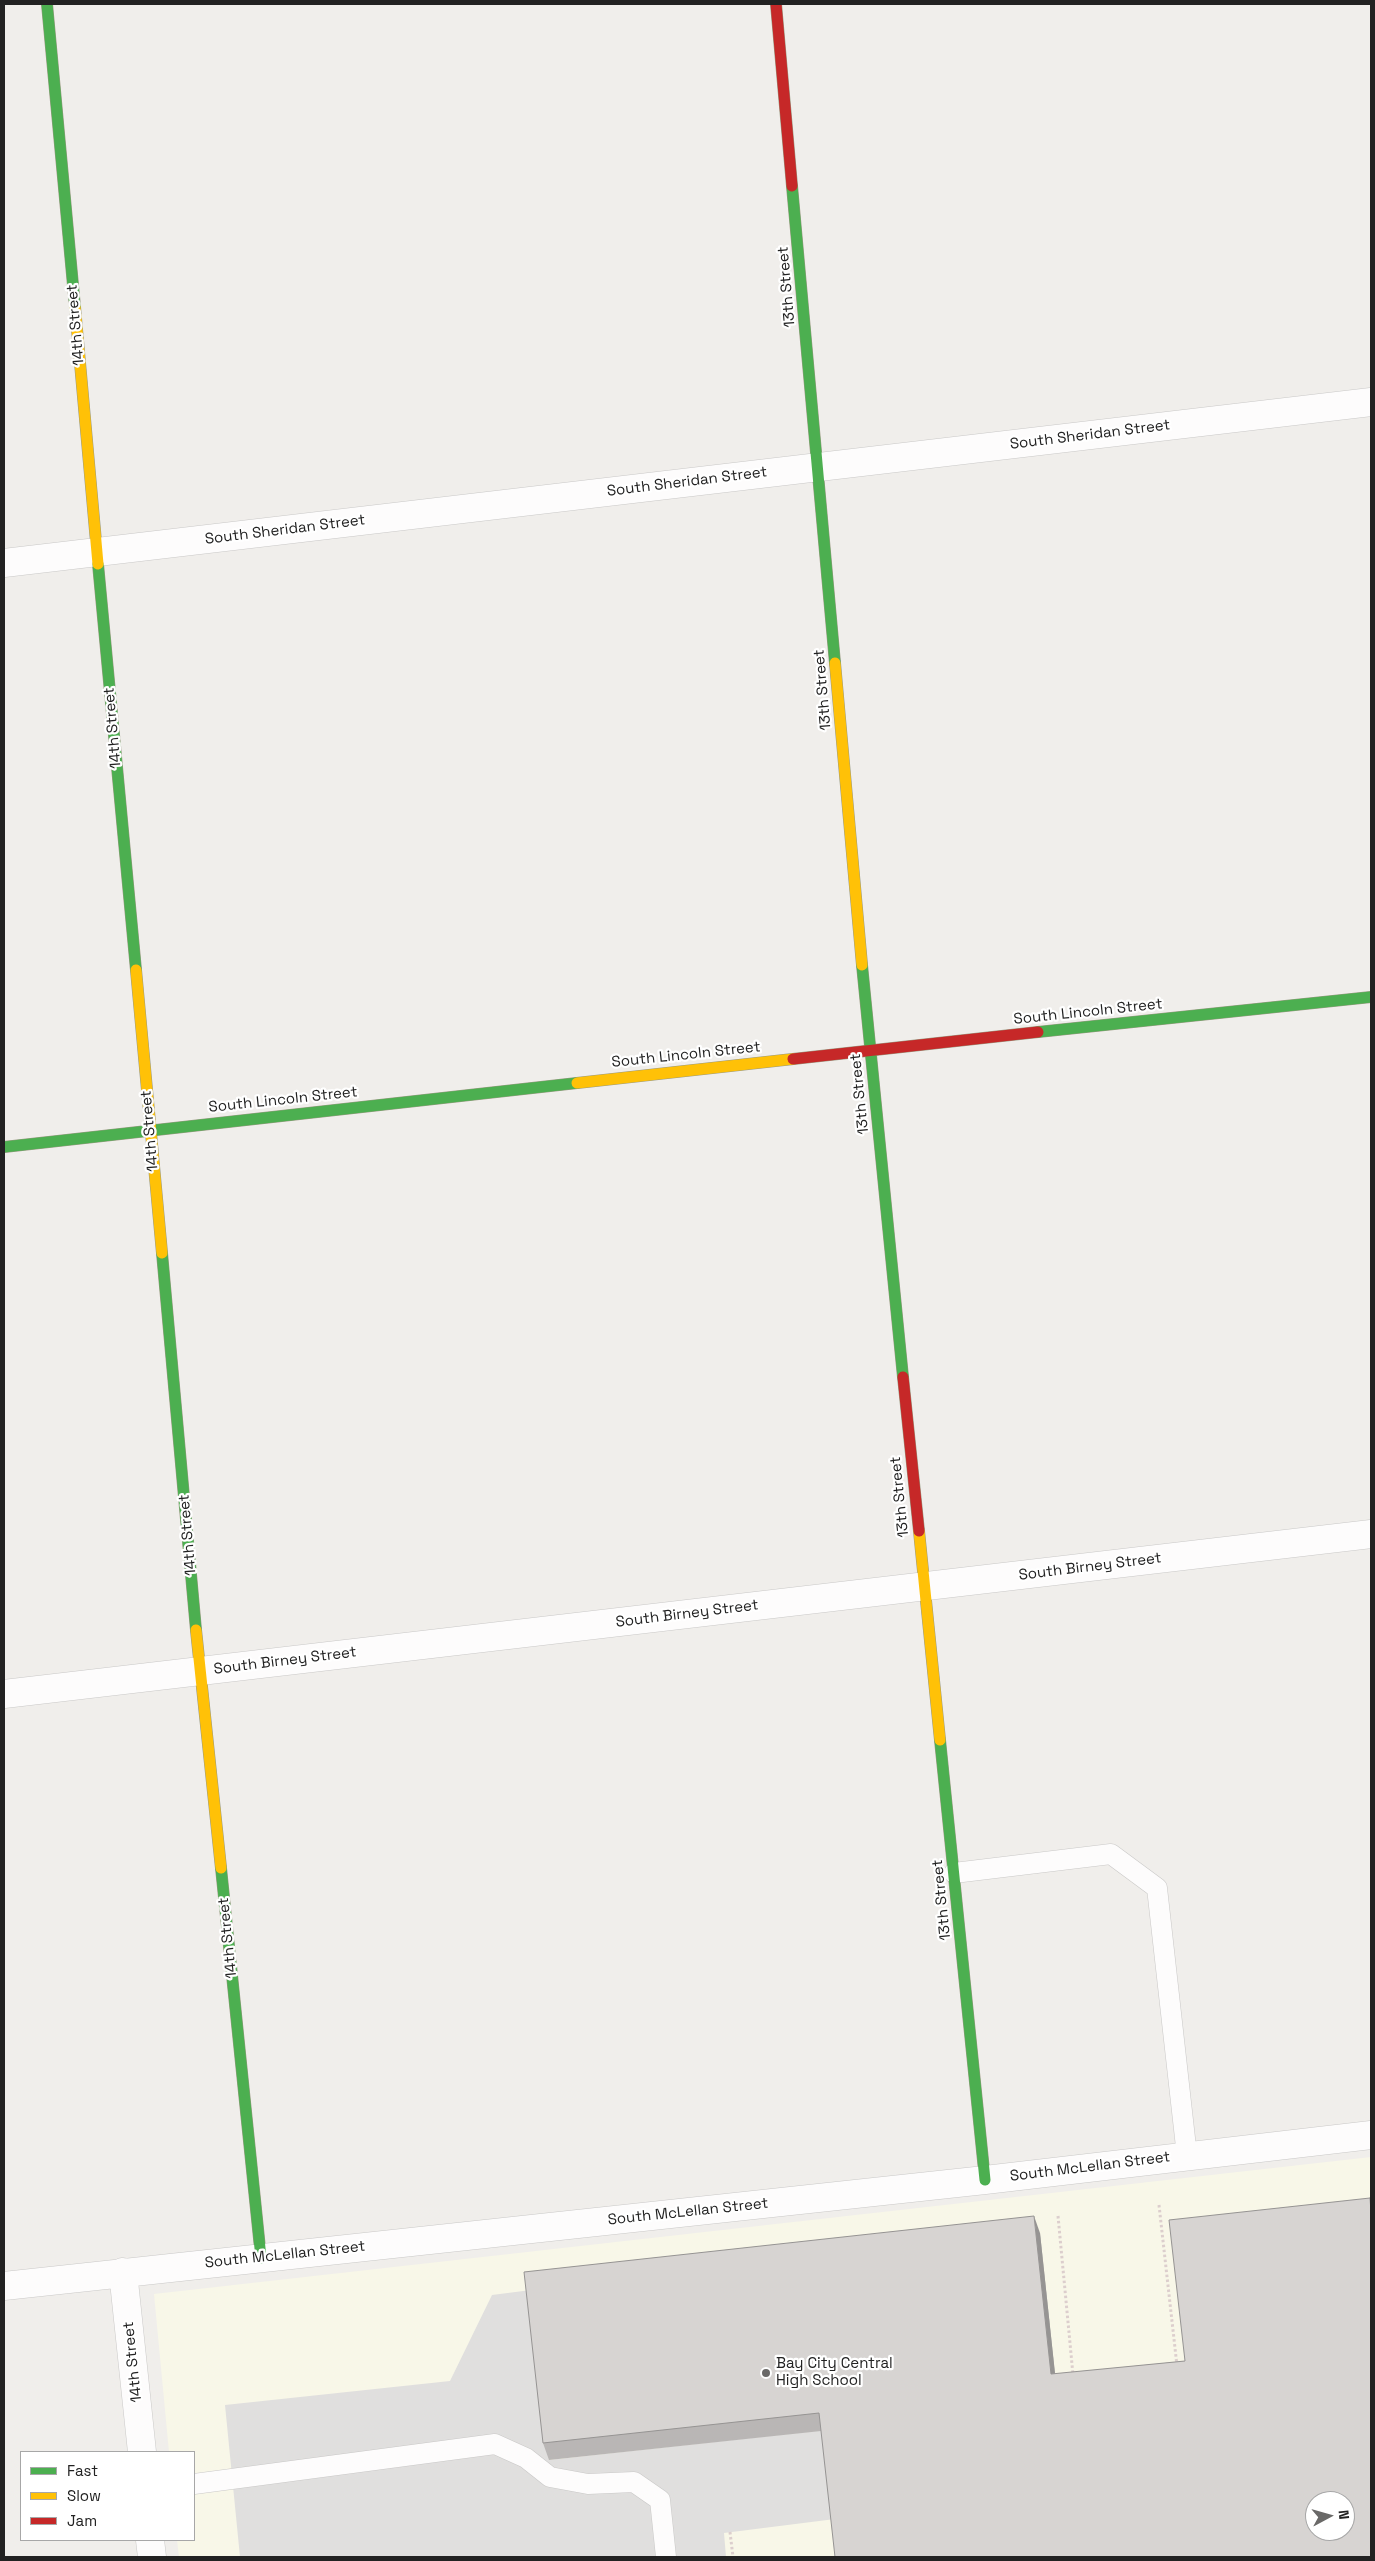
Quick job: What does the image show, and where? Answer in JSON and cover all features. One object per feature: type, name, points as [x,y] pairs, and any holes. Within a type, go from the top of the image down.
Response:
[{"type":"street","name":"14th Street","points":[[46,4],[201,1671],[261,2258]]},
{"type":"street","name":"13th Street","points":[[776,4],[870,1050],[985,2180]]},
{"type":"street","name":"South Sheridan Street","points":[[4,563],[1371,402]]},
{"type":"street","name":"South Lincoln Street","points":[[4,1147],[870,1050],[1371,997]]},
{"type":"street","name":"South Birney Street","points":[[4,1694],[1371,1534]]},
{"type":"street","name":"South McLellan Street","points":[[4,2286],[985,2180],[1371,2134]]},
{"type":"street","name":"14th Street","points":[[124,2272],[142,2451]]},
{"type":"street","points":[[150,2541],[152,2557]]},
{"type":"lane","points":[[954,1873],[1112,1854],[1157,1888],[1187,2156]]},
{"type":"lane","points":[[195,2484],[495,2444],[526,2458],[550,2477],[588,2484],[634,2482],[660,2500],[666,2557]]},
{"type":"path","points":[[1159,2205],[1177,2370]]},
{"type":"path","points":[[1058,2216],[1073,2378]]},
{"type":"path","points":[[730,2532],[733,2557]]},
{"type":"shaded area","name":"Bay City Central High School","points":[[1371,2157],[1371,2557],[179,2557],[177,2541],[195,2541],[195,2451],[169,2451],[154,2294]]},
{"type":"shaded area","points":[[531,2290],[549,2460],[825,2430],[835,2519],[724,2533],[726,2557],[240,2557],[225,2405],[450,2381],[492,2295]]},
{"type":"building","name":"Bay City Central High School","points":[[1370,2198],[1371,2557],[835,2557],[819,2413],[543,2443],[524,2272],[1034,2216],[1051,2374],[1185,2361],[1169,2220]]},
{"type":"traffic: fast","points":[[47,4],[75,307]]},
{"type":"traffic: fast","points":[[792,186],[835,663]]},
{"type":"traffic: fast","points":[[98,564],[136,970]]},
{"type":"traffic: fast","points":[[862,965],[903,1377]]},
{"type":"traffic: fast","points":[[1038,1032],[1371,997]]},
{"type":"traffic: fast","points":[[4,1147],[577,1083]]},
{"type":"traffic: fast","points":[[162,1253],[196,1630]]},
{"type":"traffic: fast","points":[[940,1740],[985,2180]]},
{"type":"traffic: fast","points":[[221,1868],[261,2258]]},
{"type":"traffic: slow","points":[[75,307],[98,564]]},
{"type":"traffic: slow","points":[[835,663],[862,965]]},
{"type":"traffic: slow","points":[[136,970],[162,1253]]},
{"type":"traffic: slow","points":[[577,1083],[793,1059]]},
{"type":"traffic: slow","points":[[919,1531],[940,1740]]},
{"type":"traffic: slow","points":[[196,1630],[221,1868]]},
{"type":"traffic: jam","points":[[776,4],[792,186]]},
{"type":"traffic: jam","points":[[793,1059],[1038,1032]]},
{"type":"traffic: jam","points":[[903,1377],[919,1531]]},
{"type":"place","name":"Bay City Central High School","points":[[766,2373]]}]
